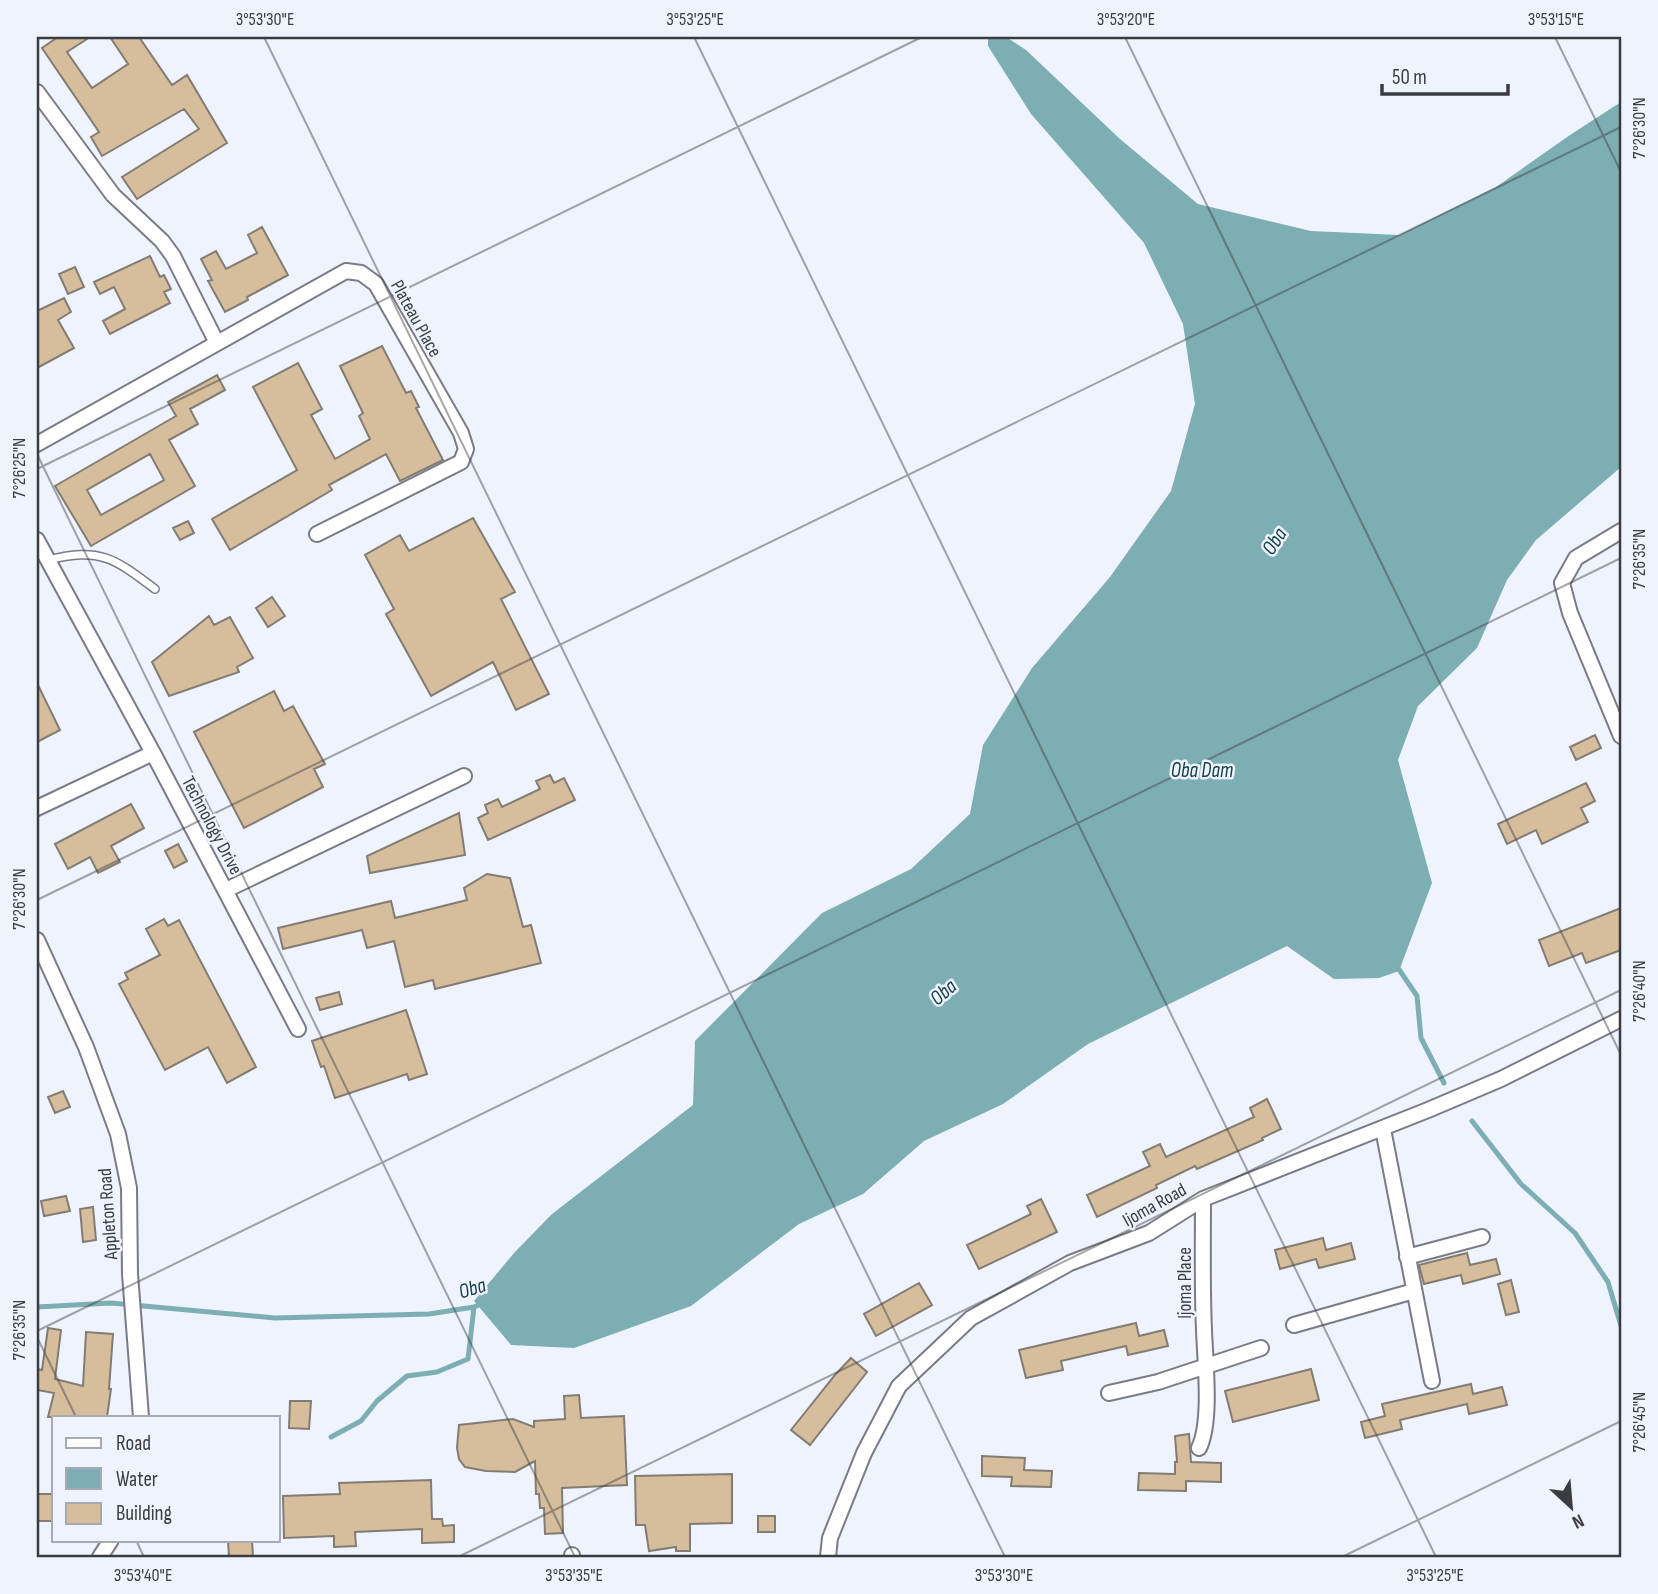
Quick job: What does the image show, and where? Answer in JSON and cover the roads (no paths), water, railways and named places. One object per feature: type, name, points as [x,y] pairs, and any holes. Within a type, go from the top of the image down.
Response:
[{"type":"street","points":[[37,92],[113,195],[173,256],[217,343]]},
{"type":"street","name":"Plateau Place","points":[[37,444],[346,271],[360,272],[376,284],[461,433],[466,449],[461,462],[317,534]]},
{"type":"street","points":[[1621,531],[1576,558],[1562,583],[1570,613],[1621,735]]},
{"type":"street","points":[[37,540],[153,753],[37,808]]},
{"type":"street","name":"Technology Drive","points":[[153,753],[298,1029]]},
{"type":"street","points":[[226,890],[464,776]]},
{"type":"street","name":"Appleton Road","points":[[37,940],[86,1047],[118,1133],[129,1188],[130,1274],[141,1416]]},
{"type":"street","name":"Ijoma Road","points":[[828,1557],[830,1538],[864,1453],[899,1386],[971,1318],[1070,1263],[1149,1233],[1203,1199],[1501,1079],[1621,1019]]},
{"type":"street","points":[[1382,1129],[1432,1381]]},
{"type":"street","name":"Ijoma Place","points":[[1199,1448],[1205,1420],[1206,1366],[1203,1199]]},
{"type":"street","points":[[1408,1256],[1482,1237]]},
{"type":"street","points":[[1294,1325],[1414,1291]]},
{"type":"street","points":[[1109,1393],[1158,1382],[1261,1348]]},
{"type":"street","points":[[100,1557],[110,1542]]},
{"type":"lane","points":[[48,560],[72,554],[98,554],[122,564],[155,589]]},
{"type":"water","name":"Oba Dam","points":[[988,37],[1006,37],[1026,50],[1120,139],[1198,204],[1311,231],[1399,235],[1496,187],[1621,102],[1621,467],[1536,540],[1507,580],[1477,648],[1418,706],[1398,760],[1432,883],[1399,971],[1379,978],[1334,979],[1287,946],[1088,1044],[1003,1104],[924,1141],[863,1194],[799,1224],[691,1306],[574,1348],[511,1345],[474,1301],[514,1253],[552,1214],[693,1105],[695,1041],[822,913],[911,869],[970,814],[983,745],[1032,668],[1110,577],[1171,491],[1195,404],[1183,324],[1144,243],[1031,114],[988,46]]},
{"type":"waterway","points":[[1396,965],[1417,996],[1421,1038],[1444,1083]]},
{"type":"waterway","points":[[1472,1121],[1521,1184],[1575,1233],[1608,1282],[1621,1326]]},
{"type":"waterway","name":"Oba","points":[[37,1307],[111,1303],[275,1318],[429,1314],[474,1307],[483,1303]]},
{"type":"waterway","points":[[331,1437],[361,1421],[377,1401],[407,1376],[437,1372],[468,1359],[474,1307]]}]
